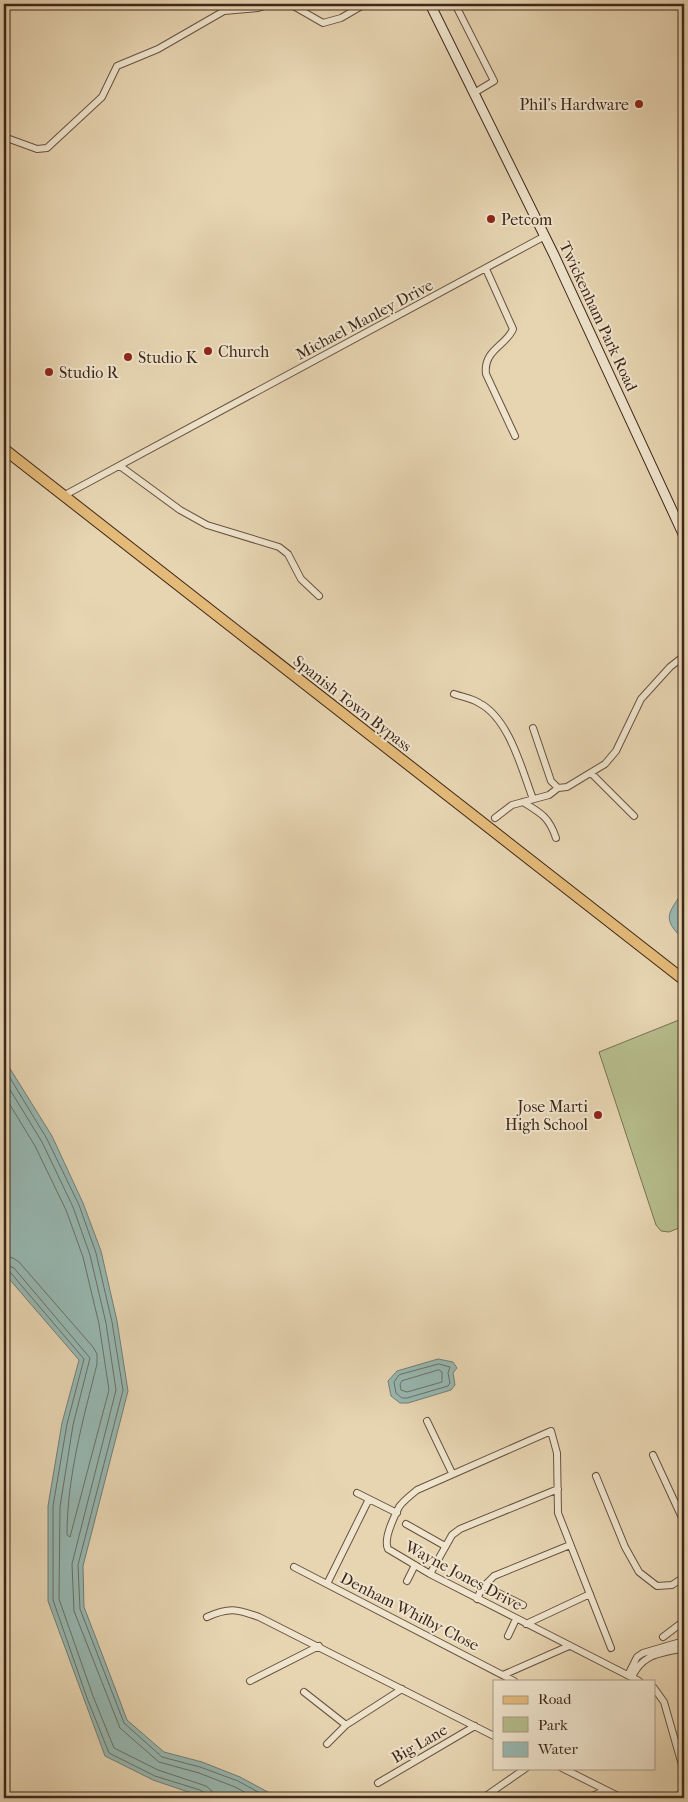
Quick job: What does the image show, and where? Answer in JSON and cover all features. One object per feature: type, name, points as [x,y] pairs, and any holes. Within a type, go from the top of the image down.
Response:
[{"type":"main road","name":"Twickenham Park Road","points":[[430,4],[544,236],[684,536]]},
{"type":"main road","name":"Spanish Town Bypass","points":[[4,449],[684,980]]},
{"type":"street","points":[[4,137],[37,149],[47,148],[102,97],[117,66],[158,49],[224,11],[271,4]]},
{"type":"street","points":[[290,4],[323,23],[341,18],[365,4]]},
{"type":"street","points":[[455,4],[494,81],[474,93]]},
{"type":"street","name":"Michael Manley Drive","points":[[63,496],[544,236]]},
{"type":"street","points":[[486,269],[513,329],[491,353],[485,368],[486,374],[515,436]]},
{"type":"street","points":[[120,466],[180,510],[207,525],[279,547],[288,554],[301,579],[319,596]]},
{"type":"street","points":[[495,818],[512,805],[549,795],[558,788],[564,788],[591,774],[605,764],[616,751],[641,699],[670,667],[684,656]]},
{"type":"street","points":[[454,694],[480,703],[493,713],[513,745],[533,799]]},
{"type":"street","points":[[533,728],[551,781],[558,788]]},
{"type":"street","points":[[591,774],[634,816]]},
{"type":"street","points":[[523,802],[550,822],[556,838]]},
{"type":"street","points":[[427,1421],[452,1473]]},
{"type":"street","name":"Wayne Jones Drive","points":[[558,1489],[557,1452],[551,1431],[417,1490],[400,1506],[388,1534],[386,1547],[430,1574],[477,1599],[638,1680]]},
{"type":"street","points":[[684,1444],[684,1451]]},
{"type":"street","points":[[653,1455],[684,1522]]},
{"type":"street","points":[[596,1476],[625,1547],[639,1572],[657,1586],[672,1585],[684,1577]]},
{"type":"street","points":[[430,1574],[445,1546],[460,1529],[558,1489],[558,1513],[611,1648]]},
{"type":"street","points":[[357,1493],[397,1513]]},
{"type":"street","points":[[327,1584],[369,1499]]},
{"type":"street","points":[[406,1524],[445,1546]]},
{"type":"street","points":[[477,1599],[484,1586],[494,1576],[570,1545]]},
{"type":"street","points":[[407,1581],[415,1565]]},
{"type":"street","name":"Denham Whilby Close","points":[[294,1567],[512,1680]]},
{"type":"street","points":[[484,1586],[522,1606]]},
{"type":"street","points":[[526,1624],[590,1594]]},
{"type":"street","points":[[207,1617],[223,1610],[247,1612],[319,1646],[493,1735]]},
{"type":"street","points":[[508,1636],[516,1619]]},
{"type":"street","points":[[663,1636],[684,1621]]},
{"type":"street","points":[[630,1676],[640,1655],[684,1641]]},
{"type":"street","points":[[250,1682],[319,1646]]},
{"type":"street","points":[[503,1675],[569,1646]]},
{"type":"street","points":[[630,1676],[639,1663],[646,1659],[684,1648]]},
{"type":"street","points":[[327,1744],[346,1725],[402,1689]]},
{"type":"street","points":[[656,1691],[664,1702],[684,1772]]},
{"type":"street","points":[[304,1692],[346,1725]]},
{"type":"street","name":"Big Lane","points":[[378,1784],[475,1726]]},
{"type":"street","points":[[483,1798],[523,1770]]},
{"type":"street","points":[[566,1770],[622,1798]]},
{"type":"street","points":[[588,1798],[606,1790]]},
{"type":"street","points":[[672,1798],[684,1793]]},
{"type":"green space","points":[[684,1018],[684,1226],[669,1232],[661,1231],[656,1225],[599,1052]]},
{"type":"water","points":[[684,890],[684,940],[672,926],[669,916]]},
{"type":"water","points":[[4,1059],[52,1136],[83,1203],[101,1251],[117,1321],[128,1391],[83,1566],[84,1607],[127,1720],[164,1752],[202,1762],[240,1777],[279,1798],[206,1798],[153,1780],[105,1756],[48,1601],[48,1506],[62,1423],[79,1360],[4,1273]]},
{"type":"water","points":[[438,1359],[453,1362],[457,1368],[453,1373],[455,1385],[451,1390],[408,1403],[400,1403],[391,1396],[388,1381],[397,1371]]},
{"type":"place","name":"Phil's Hardware","points":[[639,104]]},
{"type":"place","name":"Petcom","points":[[491,219]]},
{"type":"place","name":"Church","points":[[208,351]]},
{"type":"place","name":"Studio K","points":[[128,357]]},
{"type":"place","name":"Studio R","points":[[49,372]]},
{"type":"place","name":"Jose Marti High School","points":[[598,1115]]}]
